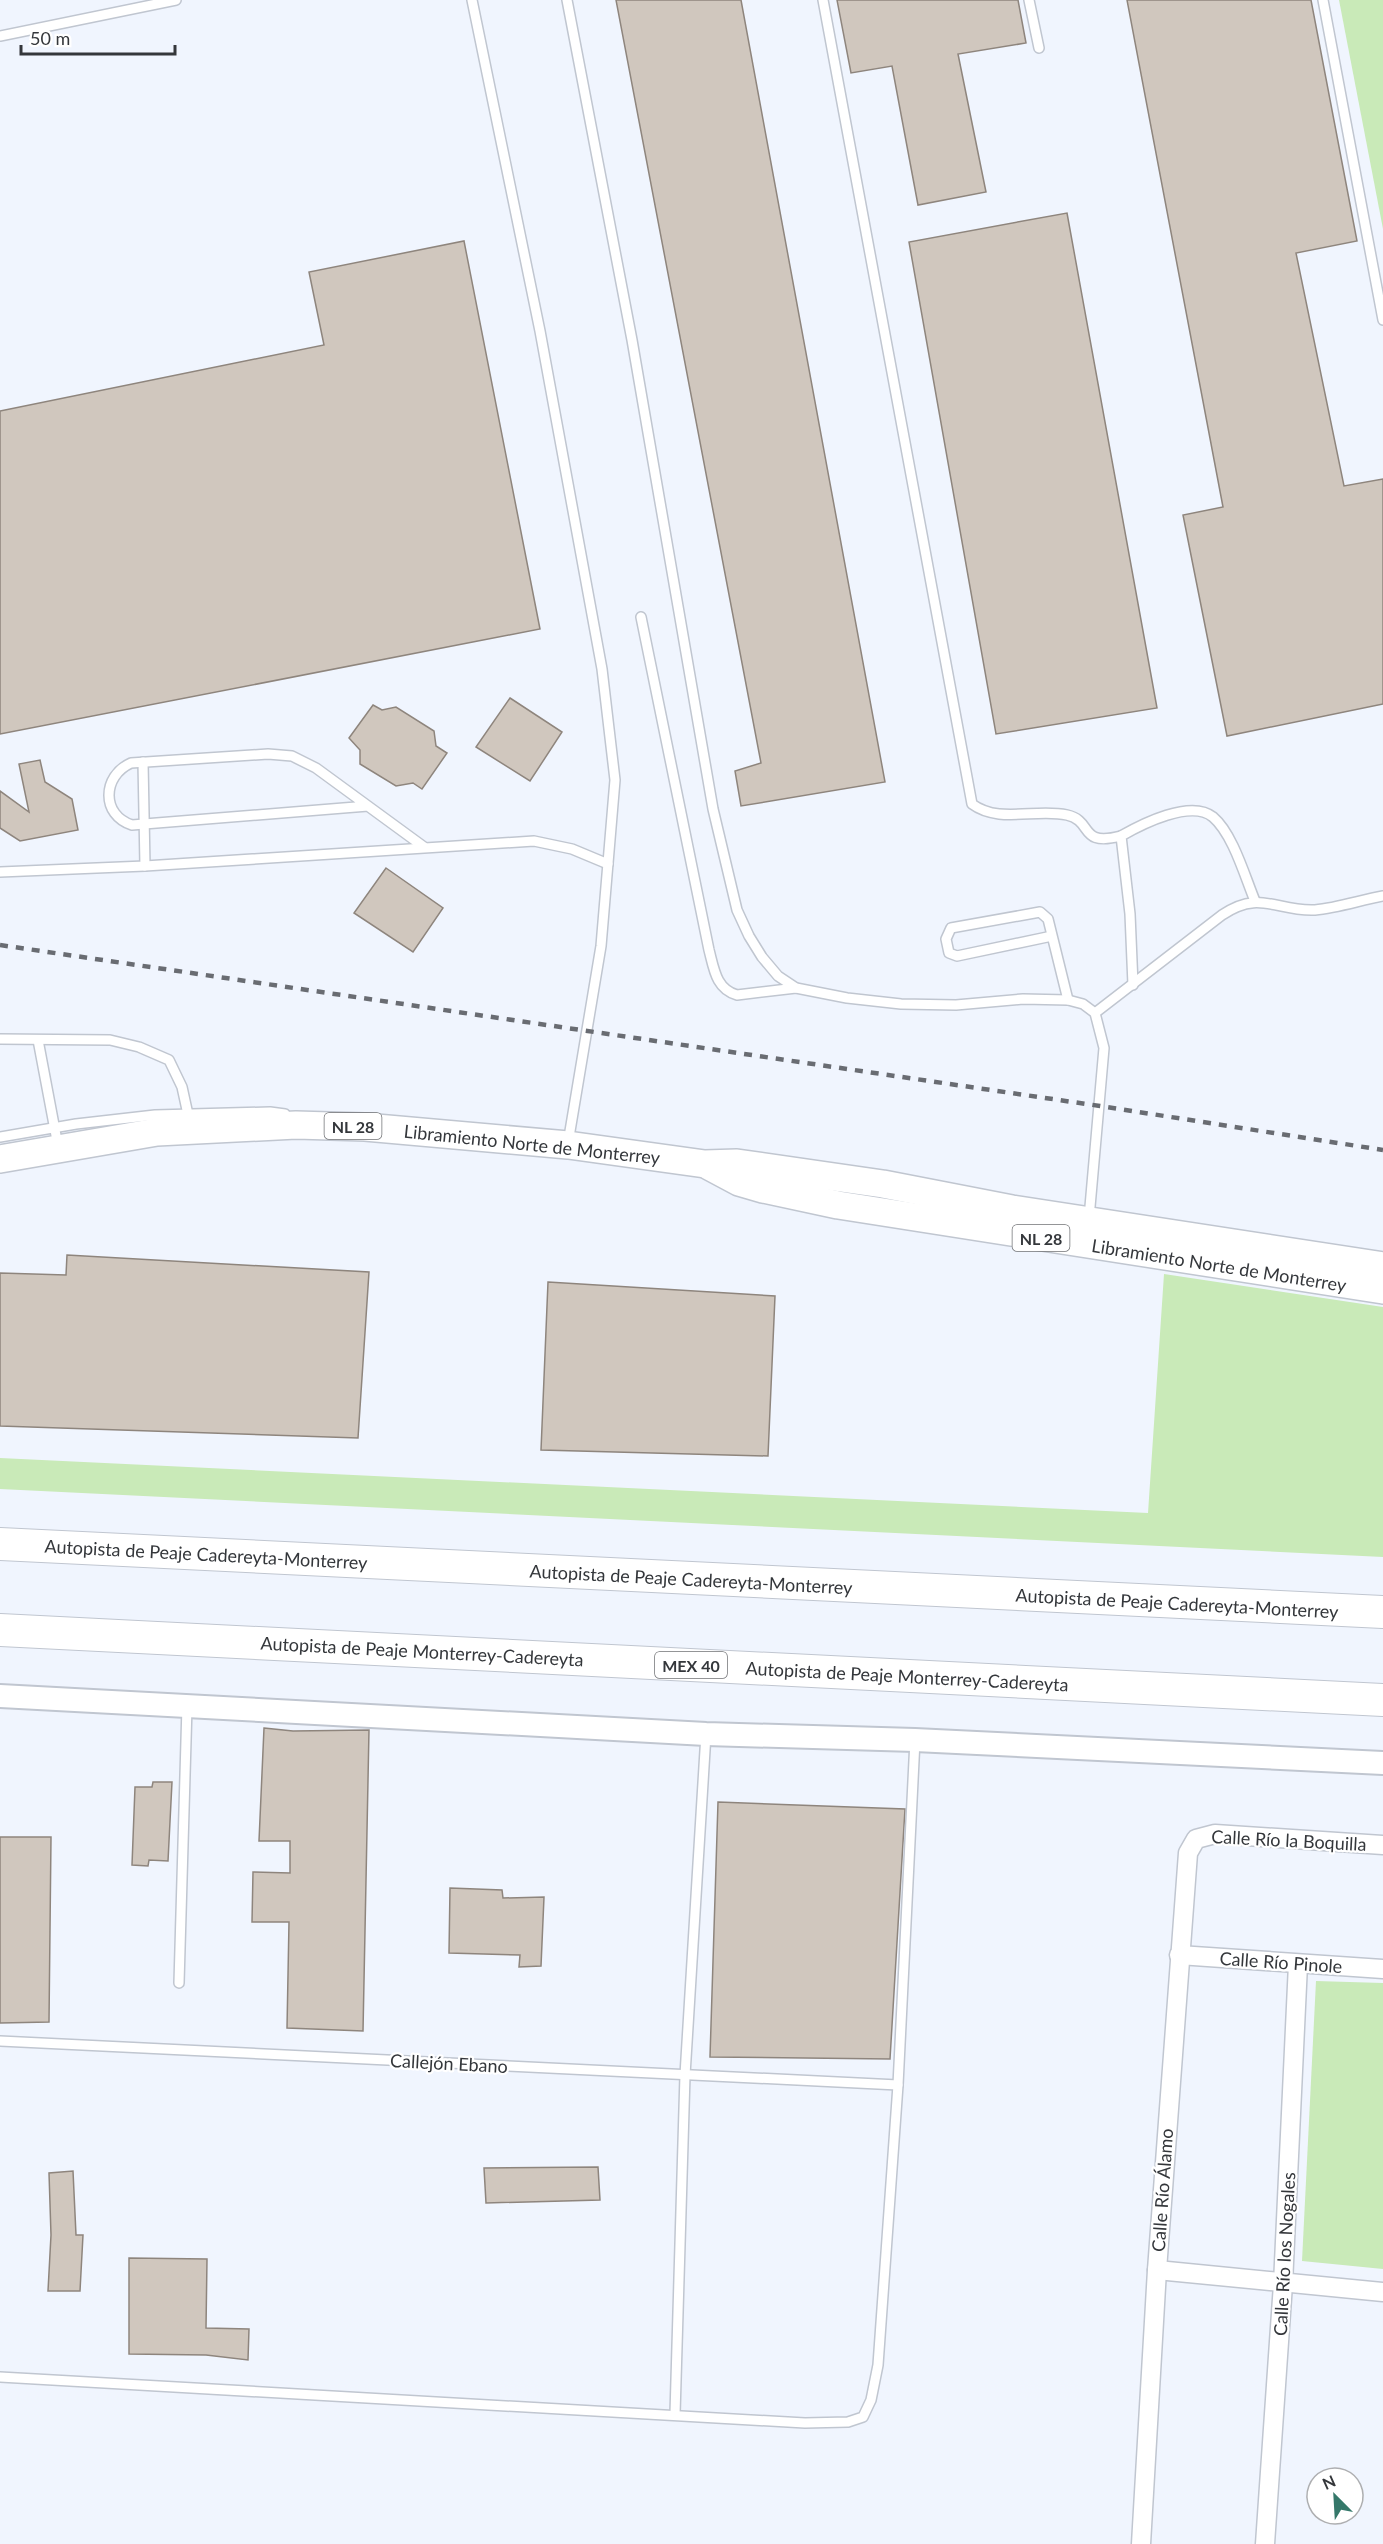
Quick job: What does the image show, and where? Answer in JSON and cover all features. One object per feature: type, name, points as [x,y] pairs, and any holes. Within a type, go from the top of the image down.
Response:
[{"type":"highway","name":"Autopista de Peaje Cadereyta-Monterrey","points":[[0,1544],[1383,1612]]},
{"type":"highway","name":"Autopista de Peaje Monterrey-Cadereyta","points":[[0,1630],[1383,1700]]},
{"type":"main road","name":"Libramiento Norte de Monterrey","points":[[0,1159],[57,1137],[157,1132],[189,1122],[364,1127],[567,1145],[705,1164],[737,1163],[884,1185],[1012,1209],[1383,1266]]},
{"type":"main road","name":"Libramiento Norte de Monterrey","points":[[705,1164],[739,1182],[763,1189],[897,1214],[1383,1290]]},
{"type":"main road","points":[[897,1214],[958,1215],[1057,1224],[1089,1221],[1129,1238],[1247,1260],[1281,1269],[1302,1278]]},
{"type":"street","points":[[0,1696],[706,1734],[915,1740],[1383,1763]]},
{"type":"street","name":"Calle Río la Boquilla","points":[[1196,1839],[1215,1834],[1234,1834],[1383,1845]]},
{"type":"street","name":"Calle Río Álamo","points":[[1142,2544],[1157,2270],[1179,1955],[1188,1853],[1196,1839]]},
{"type":"street","name":"Calle Río Pinole","points":[[1179,1955],[1383,1969]]},
{"type":"street","name":"Calle Río los Nogales","points":[[1265,2544],[1283,2284],[1298,1964]]},
{"type":"street","points":[[1157,2270],[1383,2292]]},
{"type":"lane","points":[[0,36],[176,0]]},
{"type":"lane","points":[[472,0],[540,332],[602,669],[615,780],[601,946],[567,1145]]},
{"type":"lane","points":[[567,0],[632,340],[692,692],[726,869],[737,910],[749,936],[762,957],[778,976],[796,988]]},
{"type":"lane","points":[[823,0],[972,804],[983,812],[999,814],[1064,814],[1075,818],[1092,837],[1105,840],[1121,836],[1147,822],[1170,814],[1195,812],[1212,816],[1225,830],[1255,901]]},
{"type":"lane","points":[[1029,0],[1039,48]]},
{"type":"lane","points":[[1323,0],[1383,320]]},
{"type":"lane","points":[[641,617],[709,950],[717,979],[722,987],[737,995],[796,988],[847,998],[901,1004],[956,1005],[1023,999],[1068,999],[1083,1004],[1095,1013],[1104,1048],[1089,1221]]},
{"type":"lane","points":[[368,806],[144,825],[122,822],[114,814],[109,797],[109,785],[115,774],[130,764],[268,754],[292,756],[316,768],[368,806],[424,847]]},
{"type":"lane","points":[[143,762],[145,866]]},
{"type":"lane","points":[[1121,836],[1130,914],[1133,985]]},
{"type":"lane","points":[[0,872],[145,866],[534,841],[572,849],[608,864]]},
{"type":"lane","points":[[1095,1013],[1229,909],[1255,901],[1314,910],[1383,896]]},
{"type":"lane","points":[[1052,936],[957,956],[949,953],[946,939],[951,928],[1040,912],[1048,919],[1068,999]]},
{"type":"lane","points":[[0,1040],[110,1040],[139,1047],[169,1060],[183,1087],[189,1122]]},
{"type":"lane","points":[[0,1137],[57,1137],[38,1040]]},
{"type":"lane","points":[[179,1983],[187,1706]]},
{"type":"lane","points":[[675,2414],[685,2075],[706,1734]]},
{"type":"lane","points":[[0,2377],[321,2397],[830,2424],[863,2417],[868,2410],[878,2365],[898,2085],[915,1740]]},
{"type":"lane","name":"Callejón Ebano","points":[[0,2041],[898,2085]]},
{"type":"green space","points":[[1339,0],[1383,0],[1383,229]]},
{"type":"green space","points":[[1164,1274],[1383,1307],[1383,1557],[0,1489],[0,1458],[1148,1513]]},
{"type":"green space","points":[[1316,1981],[1383,1983],[1383,2269],[1302,2261]]},
{"type":"building","points":[[616,0],[741,0],[885,782],[741,806],[735,771],[761,763]]},
{"type":"building","points":[[837,0],[1018,0],[1026,43],[958,54],[986,192],[918,205],[892,66],[851,73]]},
{"type":"building","points":[[1127,0],[1311,0],[1357,241],[1296,253],[1344,486],[1383,479],[1383,704],[1227,736],[1183,515],[1223,507]]},
{"type":"building","points":[[1067,213],[1157,708],[996,734],[909,242]]},
{"type":"building","points":[[464,241],[540,629],[0,734],[0,411],[324,345],[309,272]]},
{"type":"building","points":[[510,698],[562,732],[530,781],[476,747]]},
{"type":"building","points":[[373,705],[382,710],[396,707],[434,731],[436,746],[447,753],[422,789],[413,783],[396,786],[360,764],[360,750],[349,738]]},
{"type":"building","points":[[40,760],[45,782],[72,799],[78,830],[20,841],[0,828],[0,791],[29,812],[19,764]]},
{"type":"building","points":[[386,868],[443,908],[413,952],[354,913]]},
{"type":"building","points":[[67,1255],[369,1272],[358,1438],[0,1426],[0,1273],[66,1275]]},
{"type":"building","points":[[548,1282],[775,1296],[768,1456],[541,1450]]},
{"type":"building","points":[[264,1728],[293,1731],[369,1730],[363,2031],[287,2028],[289,1922],[252,1922],[253,1872],[290,1873],[290,1841],[259,1841]]},
{"type":"building","points":[[153,1782],[172,1782],[168,1861],[149,1860],[148,1866],[132,1865],[135,1787],[152,1787]]},
{"type":"building","points":[[718,1802],[905,1809],[890,2059],[710,2057]]},
{"type":"building","points":[[0,1837],[51,1837],[49,2022],[0,2023]]},
{"type":"building","points":[[450,1888],[502,1890],[503,1898],[544,1897],[541,1966],[519,1967],[520,1955],[449,1953]]},
{"type":"building","points":[[598,2167],[600,2200],[486,2203],[484,2168]]},
{"type":"building","points":[[73,2171],[76,2235],[83,2235],[80,2291],[48,2291],[51,2235],[49,2173]]},
{"type":"building","points":[[129,2258],[207,2259],[206,2328],[249,2329],[248,2360],[206,2355],[129,2354]]},
{"type":"railway","points":[[0,945],[1100,1106],[1383,1150]]}]
